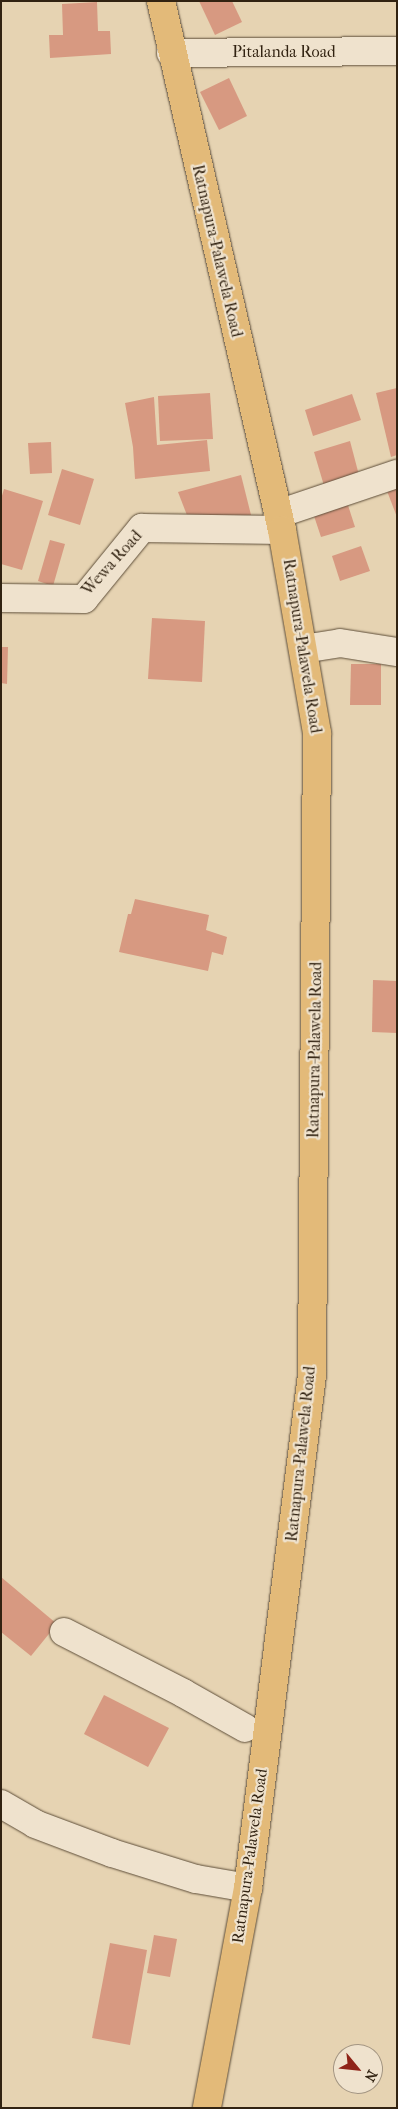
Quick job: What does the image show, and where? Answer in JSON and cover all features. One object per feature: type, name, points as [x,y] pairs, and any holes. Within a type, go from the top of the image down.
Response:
[{"type":"main road","name":"Ratnapura-Palawela Road","points":[[161,1],[171,53],[280,522],[318,732],[312,1375],[248,1888],[207,2108]]},
{"type":"street","name":"Pitalanda Road","points":[[171,53],[397,51]]},
{"type":"street","points":[[280,522],[397,474]]},
{"type":"street","name":"Wewa Road","points":[[1,598],[84,599],[142,528],[280,522]]},
{"type":"street","points":[[303,649],[340,642],[397,652]]},
{"type":"street","points":[[64,1632],[245,1728]]},
{"type":"street","points":[[1,1804],[35,1824],[112,1852],[196,1879],[248,1888]]},
{"type":"building","points":[[199,1],[232,1],[242,22],[215,35]]},
{"type":"building","points":[[97,2],[98,31],[110,31],[111,54],[50,58],[49,35],[63,35],[62,4]]},
{"type":"building","points":[[229,78],[247,116],[219,130],[200,92]]},
{"type":"building","points":[[397,388],[397,455],[391,457],[376,393]]},
{"type":"building","points":[[210,393],[213,439],[160,441],[158,396]]},
{"type":"building","points":[[352,394],[361,420],[313,436],[305,410]]},
{"type":"building","points":[[154,397],[157,445],[207,440],[210,471],[135,479],[133,447],[125,403]]},
{"type":"building","points":[[350,441],[360,479],[325,489],[314,452]]},
{"type":"building","points":[[51,442],[52,473],[30,474],[28,443]]},
{"type":"building","points":[[62,469],[94,479],[80,525],[48,515]]},
{"type":"building","points":[[241,475],[251,515],[190,523],[178,492]]},
{"type":"building","points":[[397,488],[397,517],[387,491]]},
{"type":"building","points":[[4,489],[43,501],[22,570],[1,564],[1,499]]},
{"type":"building","points":[[346,499],[355,527],[321,537],[312,510]]},
{"type":"building","points":[[50,540],[65,544],[53,586],[38,581]]},
{"type":"building","points":[[361,546],[370,571],[340,581],[332,556]]},
{"type":"building","points":[[152,618],[205,621],[202,682],[148,679]]},
{"type":"building","points":[[1,647],[8,647],[7,684],[1,683]]},
{"type":"building","points":[[351,664],[381,664],[381,705],[350,705]]},
{"type":"building","points":[[135,899],[209,915],[206,930],[227,937],[223,955],[212,952],[208,971],[119,952],[128,914],[131,914]]},
{"type":"building","points":[[373,980],[397,981],[397,1033],[372,1032]]},
{"type":"building","points":[[1,1577],[57,1624],[31,1656],[1,1632]]},
{"type":"building","points":[[104,1695],[169,1728],[148,1767],[84,1734]]},
{"type":"building","points":[[154,1935],[177,1939],[170,1977],[147,1973]]},
{"type":"building","points":[[110,1943],[147,1950],[130,2045],[92,2038]]}]
